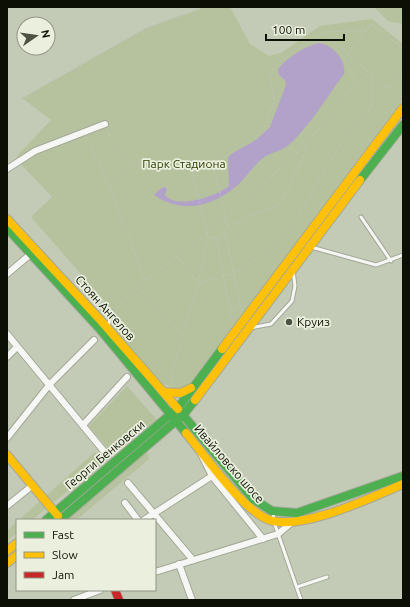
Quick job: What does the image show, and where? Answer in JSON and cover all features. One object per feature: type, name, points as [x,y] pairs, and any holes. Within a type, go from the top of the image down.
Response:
[{"type":"main road","name":"Георги Бенковски","points":[[59,518],[178,408],[246,320],[403,108]]},
{"type":"main road","name":"Георги Бенковски","points":[[59,518],[179,424],[184,414],[309,246],[403,125]]},
{"type":"main road","name":"Стоян Ангелов","points":[[7,219],[107,327],[184,414]]},
{"type":"main road","name":"Стоян Ангелов","points":[[7,228],[32,253],[179,424]]},
{"type":"main road","points":[[163,392],[181,393],[195,386]]},
{"type":"main road","name":"Ивайловско шосе","points":[[184,414],[253,499],[272,511],[290,514],[301,512],[385,487],[403,484]]},
{"type":"main road","name":"Ивайловско шосе","points":[[179,424],[244,503],[254,512],[274,522],[291,523],[311,519],[385,487],[403,476]]},
{"type":"main road","points":[[7,455],[59,518]]},
{"type":"main road","points":[[7,551],[16,544]]},
{"type":"main road","points":[[7,563],[16,556]]},
{"type":"street","points":[[7,169],[35,151],[104,124]]},
{"type":"street","points":[[7,274],[32,253]]},
{"type":"street","points":[[7,334],[50,384],[108,456]]},
{"type":"street","points":[[7,438],[50,384],[95,338]]},
{"type":"street","points":[[7,357],[17,347]]},
{"type":"street","points":[[82,425],[127,377]]},
{"type":"street","points":[[198,448],[201,458],[212,476],[263,539]]},
{"type":"street","points":[[146,519],[212,476]]},
{"type":"street","points":[[128,484],[193,560]]},
{"type":"street","points":[[7,506],[32,485]]},
{"type":"street","points":[[125,503],[137,519]]},
{"type":"street","points":[[156,572],[278,534],[291,523]]},
{"type":"street","points":[[179,564],[192,600]]},
{"type":"street","points":[[74,600],[97,591]]},
{"type":"lane","points":[[361,217],[390,260]]},
{"type":"lane","points":[[309,246],[376,265],[403,255]]},
{"type":"lane","points":[[248,329],[271,324],[292,301],[295,286],[293,268]]},
{"type":"lane","points":[[107,327],[112,312]]},
{"type":"lane","points":[[272,511],[274,522],[301,600]]},
{"type":"lane","points":[[297,587],[327,577]]},
{"type":"path","points":[[7,106],[146,28],[205,7]]},
{"type":"path","points":[[347,54],[372,24],[403,49]]},
{"type":"path","points":[[104,124],[115,146],[132,162],[149,168],[192,170],[212,164],[257,136],[265,126],[273,106],[274,97],[269,72],[285,58],[323,32],[367,30]]},
{"type":"path","points":[[323,32],[388,88],[403,71]]},
{"type":"path","points":[[306,43],[330,42],[344,58],[356,83]]},
{"type":"path","points":[[112,312],[137,288],[207,233],[225,215],[306,145],[356,83],[371,74]]},
{"type":"path","points":[[198,284],[234,273],[270,248],[293,225],[346,136],[368,114],[372,106],[371,74]]},
{"type":"path","points":[[85,132],[109,186],[146,281]]},
{"type":"path","points":[[228,226],[281,203],[304,156],[306,145]]},
{"type":"path","points":[[109,186],[132,162]]},
{"type":"path","points":[[212,164],[228,226],[225,234],[240,305],[246,320]]},
{"type":"path","points":[[175,393],[170,378],[198,284],[208,237],[192,170]]},
{"type":"path","points":[[208,237],[216,238],[225,234]]},
{"type":"path","points":[[216,238],[230,311],[237,331]]},
{"type":"path","points":[[178,256],[198,284]]},
{"type":"path","points":[[137,288],[183,334]]},
{"type":"path","points":[[230,311],[240,305]]},
{"type":"path","points":[[77,314],[95,338]]},
{"type":"path","points":[[73,519],[179,424]]},
{"type":"path","points":[[7,572],[16,565]]},
{"type":"green space","name":"Парк Стадиона","points":[[205,7],[230,7],[250,44],[269,56],[281,53],[320,26],[372,19],[403,44],[403,99],[188,387],[180,389],[161,384],[113,328],[116,314],[31,217],[52,197],[18,161],[17,156],[51,120],[22,98],[146,28]]},
{"type":"green space","points":[[374,7],[403,7],[403,24],[388,21]]},
{"type":"green space","points":[[127,386],[157,420],[113,454],[89,426]]},
{"type":"green space","points":[[147,451],[149,459],[77,519],[66,519]]},
{"type":"green space","points":[[95,452],[103,462],[33,519],[20,519]]},
{"type":"green space","points":[[16,523],[16,533],[7,541],[7,531]]},
{"type":"shaded area","points":[[318,43],[328,46],[337,53],[343,63],[344,74],[312,119],[290,144],[263,158],[231,191],[210,202],[188,206],[176,205],[154,195],[164,187],[167,189],[165,195],[171,199],[178,201],[197,200],[215,194],[229,186],[228,158],[231,154],[256,140],[270,127],[286,85],[285,80],[279,75],[278,69],[296,53]]},
{"type":"traffic: fast","points":[[360,180],[403,125]]},
{"type":"traffic: fast","points":[[7,228],[99,328],[186,433]]},
{"type":"traffic: fast","points":[[47,519],[178,408],[222,349]]},
{"type":"traffic: fast","points":[[61,519],[184,414],[195,400]]},
{"type":"traffic: fast","points":[[178,409],[253,499],[272,511],[297,513],[403,476]]},
{"type":"traffic: slow","points":[[222,349],[403,108]]},
{"type":"traffic: slow","points":[[195,400],[360,180]]},
{"type":"traffic: slow","points":[[7,219],[102,322],[178,409]]},
{"type":"traffic: slow","points":[[163,392],[181,393],[191,388]]},
{"type":"traffic: slow","points":[[186,433],[213,468],[235,493],[257,513],[267,519],[280,522],[315,518],[335,512],[403,484]]},
{"type":"traffic: slow","points":[[7,455],[58,516]]},
{"type":"traffic: slow","points":[[7,551],[16,544]]},
{"type":"traffic: slow","points":[[7,563],[16,556]]},
{"type":"traffic: jam","points":[[115,591],[119,600]]},
{"type":"place","name":"Круиз","points":[[289,322]]}]
